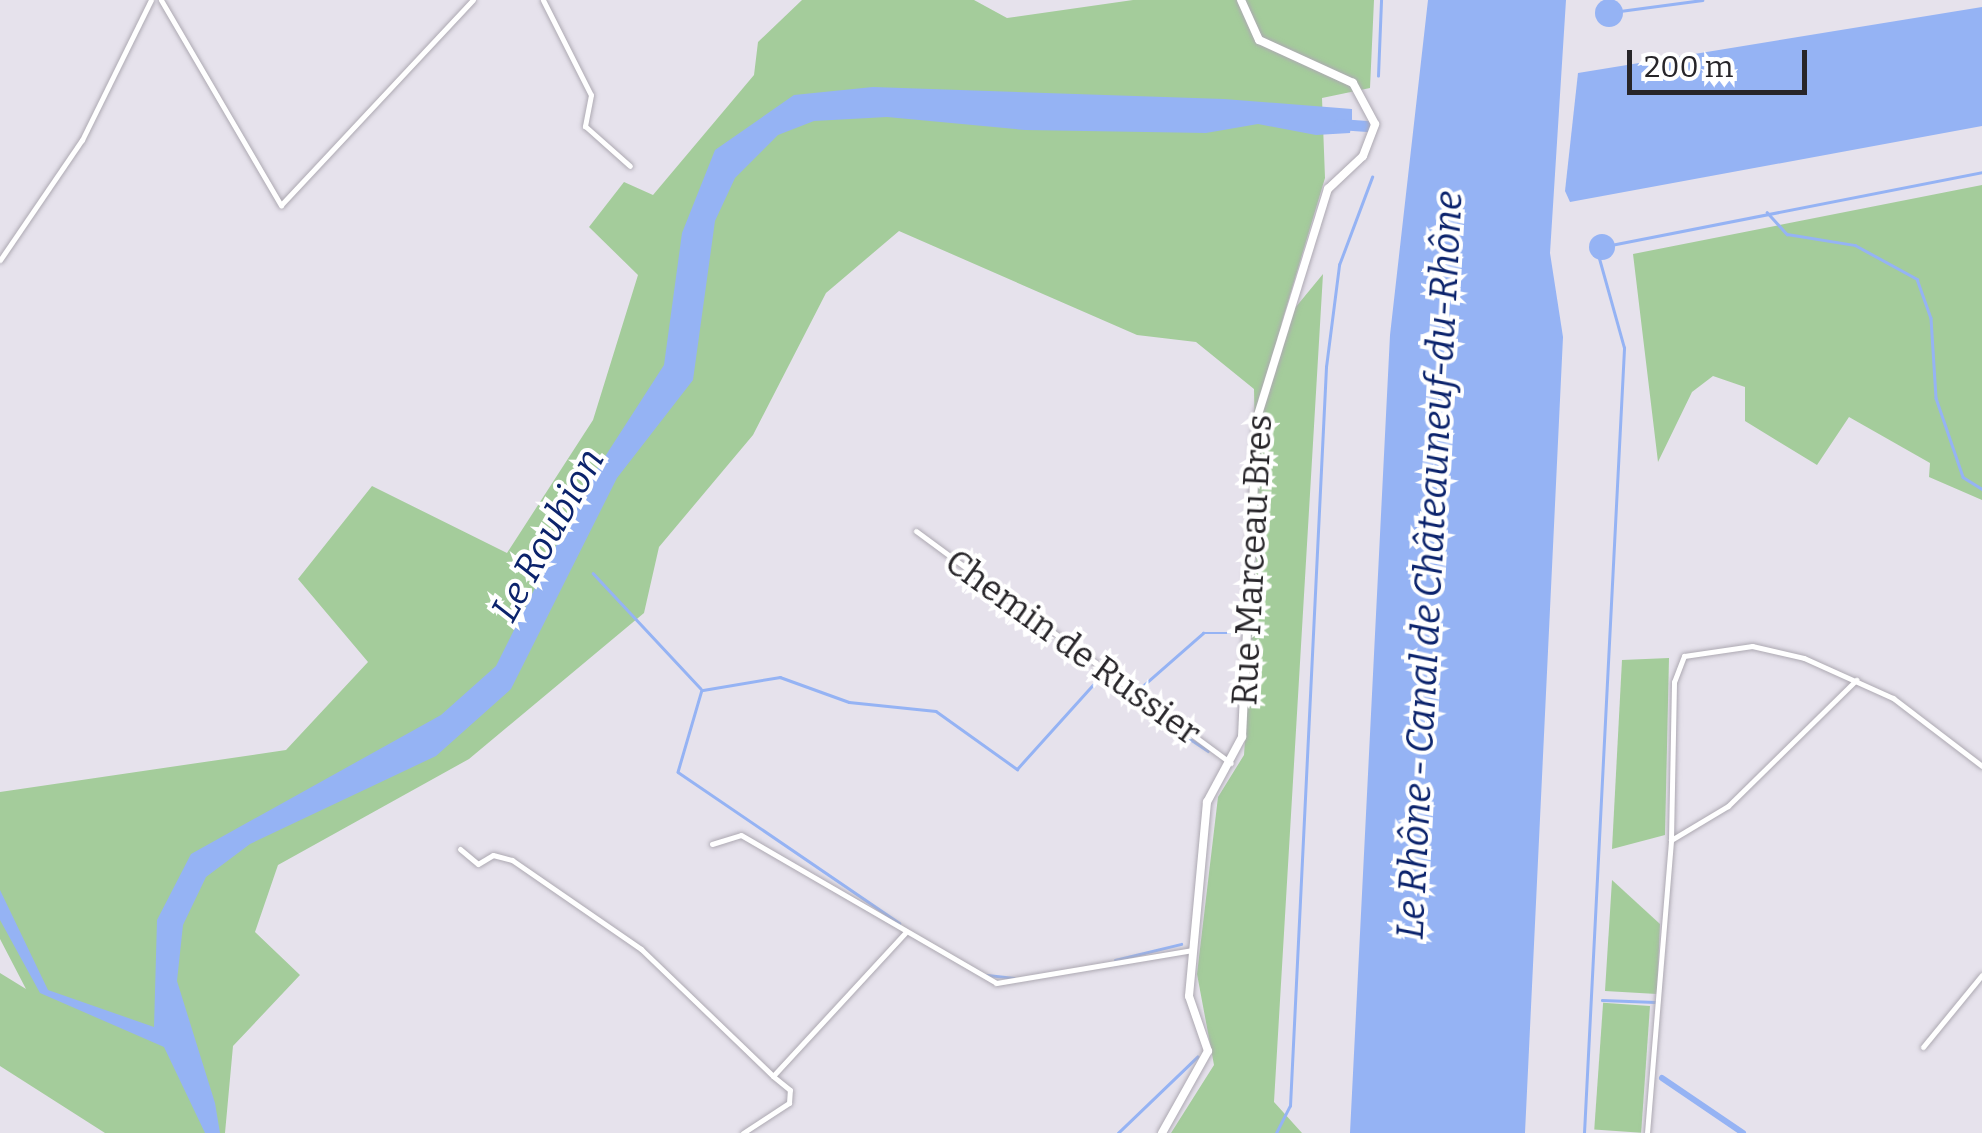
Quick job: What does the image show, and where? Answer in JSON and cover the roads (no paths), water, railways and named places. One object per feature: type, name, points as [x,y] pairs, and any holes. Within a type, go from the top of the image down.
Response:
[{"type":"street","points":[[0,260],[82,140],[151,0]]},
{"type":"street","points":[[160,0],[281,205],[472,0]]},
{"type":"street","points":[[543,0],[591,94],[585,126],[630,166]]},
{"type":"street","name":"Rue Marceau Bres","points":[[1162,1133],[1208,1052],[1190,1004],[1193,950],[1207,802],[1242,736],[1260,401],[1328,190],[1363,156],[1376,124],[1354,83],[1259,40],[1241,0]]},
{"type":"street","name":"Chemin de Russier","points":[[916,530],[1230,763]]},
{"type":"street","points":[[1646,1133],[1671,840],[1674,682],[1684,656],[1752,646],[1856,680],[1982,766]]},
{"type":"street","points":[[1671,840],[1728,806],[1856,680]]},
{"type":"street","points":[[712,844],[741,835],[996,983],[1193,950]]},
{"type":"street","points":[[460,849],[478,864],[494,855],[512,860],[640,949],[773,1076],[792,1098],[743,1133]]},
{"type":"street","points":[[773,1076],[905,932]]},
{"type":"street","points":[[1923,1047],[1982,975]]},
{"type":"water","points":[[1609,-1],[1619,3],[1623,13],[1619,23],[1609,27],[1599,23],[1595,13],[1599,3]]},
{"type":"water","name":"Le Rhône - Canal de Châteauneuf-du-Rhône","points":[[1428,0],[1566,0],[1550,253],[1563,337],[1525,1133],[1350,1133],[1390,335]]},
{"type":"water","points":[[1982,7],[1982,126],[1570,202],[1565,191],[1578,73]]},
{"type":"water","points":[[873,87],[1224,99],[1352,109],[1352,119],[1350,133],[1316,135],[1258,124],[1206,133],[1025,130],[887,117],[814,121],[778,135],[735,178],[715,221],[693,380],[617,478],[511,689],[436,756],[250,844],[206,877],[183,925],[177,981],[215,1103],[220,1133],[205,1133],[164,1047],[40,993],[0,920],[0,890],[48,990],[154,1027],[157,920],[191,854],[441,715],[496,666],[586,486],[664,365],[682,233],[715,150],[794,95]]},
{"type":"water","points":[[1602,234],[1611,238],[1615,247],[1611,256],[1602,260],[1593,256],[1589,247],[1593,238]]},
{"type":"waterway","points":[[1378,76],[1381,0]]},
{"type":"waterway","points":[[1620,11],[1702,0]]},
{"type":"waterway","name":"Le Roubion","points":[[1339,124],[1367,126]]},
{"type":"waterway","points":[[1611,245],[1982,172]]},
{"type":"waterway","points":[[1276,1133],[1290,1106],[1326,367],[1339,265],[1372,177]]},
{"type":"waterway","points":[[1767,212],[1787,234],[1855,245],[1917,279],[1931,318],[1936,398],[1963,477],[1982,489]]},
{"type":"waterway","points":[[1584,1133],[1624,348],[1598,255]]},
{"type":"waterway","points":[[593,573],[701,689]]},
{"type":"waterway","points":[[1137,691],[1203,633],[1233,633]]},
{"type":"waterway","points":[[703,690],[780,677],[849,702],[936,711],[1017,769],[1099,678],[1208,751]]},
{"type":"waterway","points":[[702,690],[678,772],[899,923]]},
{"type":"waterway","points":[[1115,960],[1181,944]]},
{"type":"waterway","points":[[987,975],[1014,978]]},
{"type":"waterway","points":[[1602,1000],[1655,1002]]},
{"type":"waterway","points":[[1118,1133],[1197,1057]]},
{"type":"waterway","points":[[1662,1078],[1743,1133]]}]
